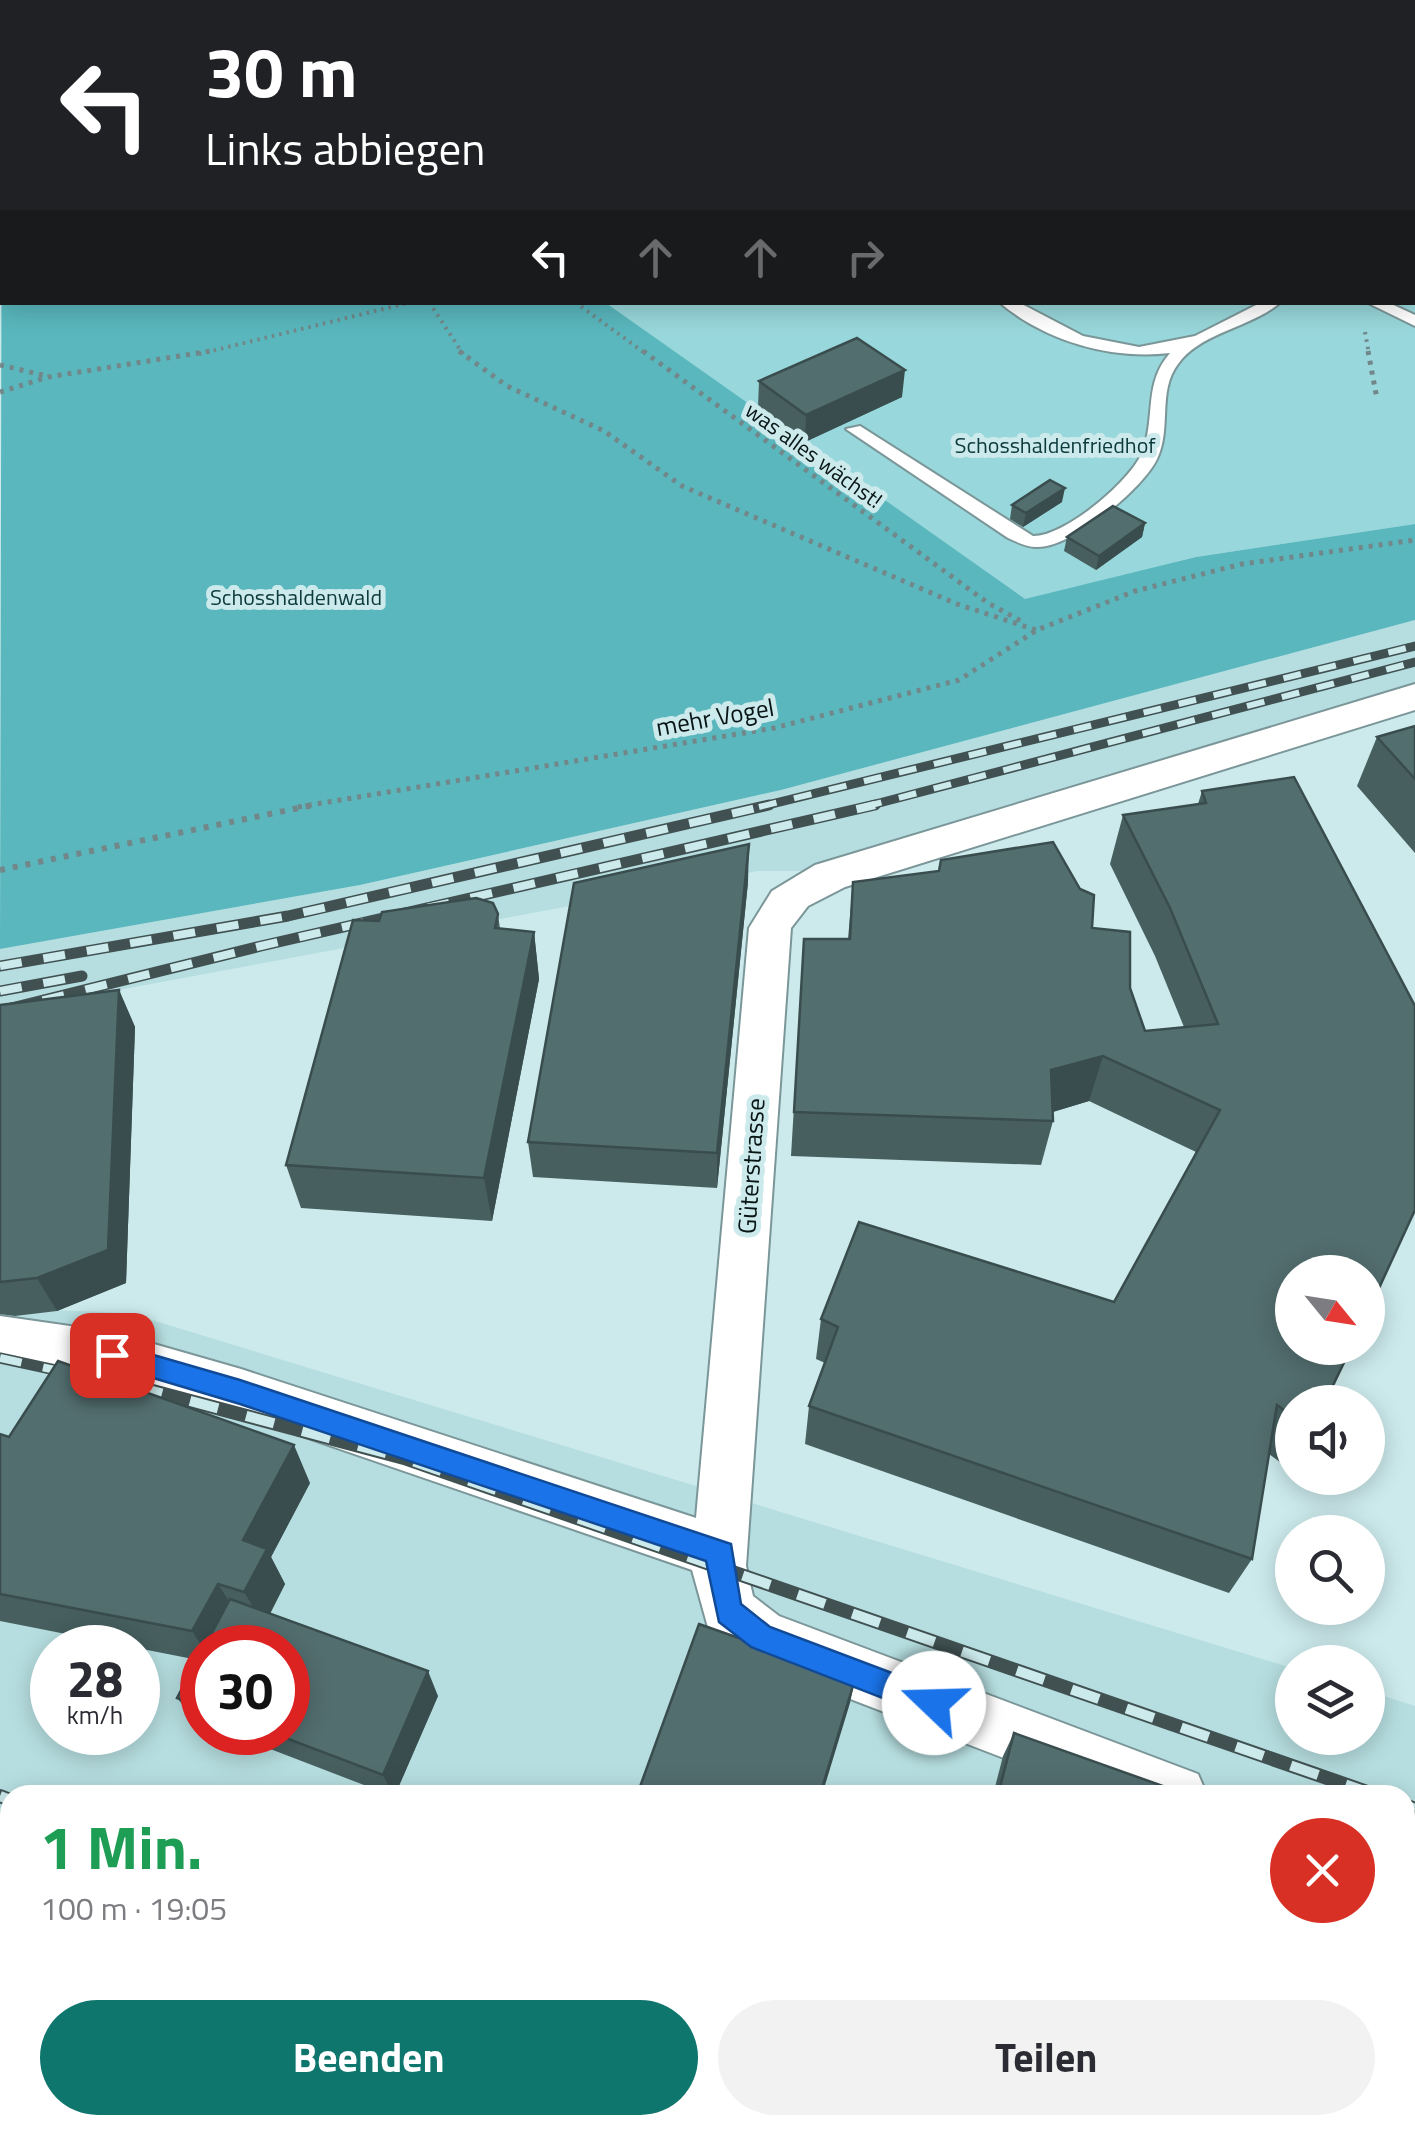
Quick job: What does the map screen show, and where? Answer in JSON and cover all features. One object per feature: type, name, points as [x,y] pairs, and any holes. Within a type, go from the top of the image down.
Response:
[{"type":"street","name":"Güterstrasse","points":[[1151,1785],[761,1637],[729,1612],[719,1566],[770,928],[778,908],[799,888],[830,876],[1415,697]]},
{"type":"street","points":[[0,1338],[112,1355],[240,1392],[722,1553]]},
{"type":"lane","points":[[1011,305],[1066,338],[1103,350],[1154,353],[1186,346],[1268,305]]},
{"type":"lane","points":[[1380,306],[1415,321]]},
{"type":"lane","points":[[854,429],[1014,534],[1032,542],[1047,541],[1122,491],[1142,471],[1154,438],[1159,380],[1186,346]]},
{"type":"path","points":[[0,392],[48,376],[205,354],[400,305]]},
{"type":"path","points":[[432,305],[456,350],[506,386],[604,431],[682,486],[956,604],[1037,630]]},
{"type":"path","name":"was alles wächst!","points":[[579,305],[988,603],[1037,630]]},
{"type":"path","points":[[1377,399],[1364,336],[1380,306]]},
{"type":"path","points":[[0,365],[48,376]]},
{"type":"path","name":"mehr Vogel","points":[[0,870],[280,810],[774,728],[959,680],[1037,630],[1135,591],[1242,564],[1415,540]]},
{"type":"shaded area","points":[[1415,620],[1415,689],[821,871],[758,871],[0,1012],[0,949],[360,885],[781,790]]},
{"type":"shaded area","points":[[0,1308],[129,1313],[1275,1663],[1275,1755],[1385,1755],[1385,1696],[1415,1706],[1415,1785],[0,1785]]},
{"type":"green space","name":"Schosshaldenwald","points":[[1,305],[609,305],[1025,599],[1196,557],[1415,524],[1415,620],[781,790],[360,885],[0,949]]},
{"type":"green space","name":"Schosshaldenfriedhof","points":[[609,305],[1415,305],[1415,524],[1196,557],[1025,600]]},
{"type":"building","points":[[857,338],[905,370],[806,415],[759,381]]},
{"type":"building","points":[[1050,480],[1065,488],[1026,513],[1012,505]]},
{"type":"building","points":[[1113,506],[1145,523],[1099,556],[1067,537]]},
{"type":"building","points":[[1415,726],[1415,779],[1377,737]]},
{"type":"building","points":[[1294,777],[1415,1006],[1415,1210],[1385,1275],[1385,1255],[1275,1255],[1275,1365],[1343,1365],[1333,1385],[1275,1385],[1275,1417],[1252,1559],[809,1406],[838,1327],[821,1319],[859,1222],[1114,1302],[1220,1110],[1103,1056],[1051,1070],[1053,1121],[794,1112],[804,939],[850,939],[853,882],[939,871],[941,860],[1053,842],[1080,889],[1094,895],[1092,928],[1130,932],[1130,988],[1145,1031],[1218,1024],[1170,908],[1123,815],[1206,803],[1202,791]]},
{"type":"building","points":[[749,844],[717,1153],[528,1142],[574,883]]},
{"type":"building","points":[[476,898],[493,903],[498,914],[495,928],[534,932],[484,1178],[286,1165],[353,920],[379,921],[382,912]]},
{"type":"building","points":[[119,990],[108,1250],[37,1278],[0,1282],[0,1005]]},
{"type":"building","points":[[58,1361],[294,1445],[243,1540],[267,1549],[244,1592],[218,1584],[195,1625],[180,1625],[180,1629],[0,1594],[0,1434],[9,1437]]},
{"type":"building","points":[[230,1599],[302,1625],[216,1625]]},
{"type":"building","points":[[699,1624],[855,1679],[823,1785],[641,1785]]},
{"type":"building","points":[[310,1628],[428,1671],[383,1775],[310,1747]]},
{"type":"building","points":[[1014,1733],[1160,1785],[1001,1785]]},
{"type":"railway","points":[[759,807],[1415,646]]},
{"type":"railway","points":[[864,807],[1415,662]]},
{"type":"railway","points":[[0,966],[288,916],[769,805]]},
{"type":"railway","points":[[0,1011],[261,946],[875,805]]},
{"type":"railway","points":[[0,991],[82,976]]},
{"type":"railway","points":[[0,1358],[143,1389]]},
{"type":"railway","points":[[134,1386],[404,1458],[1347,1785]]},
{"type":"route","points":[[112,1355],[240,1392],[722,1553],[719,1566],[729,1612],[761,1637],[934,1703]]}]
